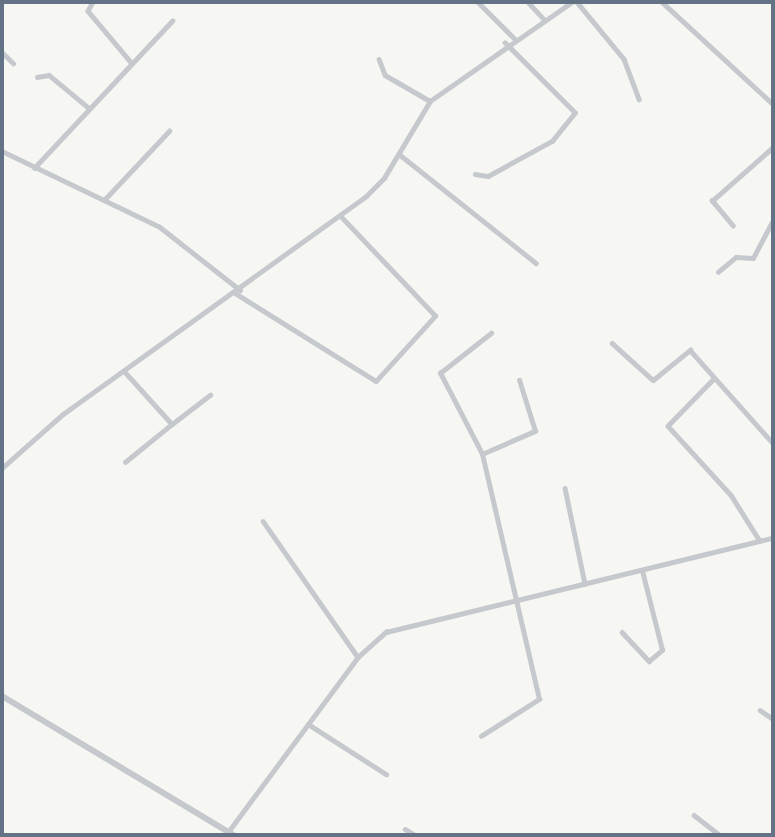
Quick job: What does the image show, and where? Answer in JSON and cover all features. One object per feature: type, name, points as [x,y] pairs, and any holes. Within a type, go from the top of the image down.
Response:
[{"type":"street","points":[[93,2],[88,11],[131,62]]},
{"type":"street","points":[[478,2],[514,38]]},
{"type":"street","points":[[528,2],[544,19]]},
{"type":"street","points":[[2,468],[125,372],[340,216],[384,178],[430,101],[505,43],[572,2]]},
{"type":"street","points":[[578,2],[624,59],[639,99]]},
{"type":"street","points":[[662,2],[773,104]]},
{"type":"street","points":[[34,168],[172,21]]},
{"type":"street","points":[[475,174],[488,176],[552,141],[575,113],[505,43]]},
{"type":"street","points":[[2,52],[13,63]]},
{"type":"street","points":[[379,59],[385,75],[430,101]]},
{"type":"street","points":[[37,77],[49,75],[89,108]]},
{"type":"street","points":[[104,200],[169,131]]},
{"type":"street","points":[[733,226],[712,201],[773,147]]},
{"type":"street","points":[[2,151],[176,237],[238,291],[376,381],[435,316],[340,216]]},
{"type":"street","points":[[399,154],[536,263]]},
{"type":"street","points":[[718,272],[736,257],[753,258],[773,220]]},
{"type":"street","points":[[481,736],[538,702],[482,454],[440,373],[491,333]]},
{"type":"street","points":[[612,343],[651,379],[689,350],[713,380],[773,443]]},
{"type":"street","points":[[125,372],[172,424]]},
{"type":"street","points":[[482,454],[535,431],[519,380]]},
{"type":"street","points":[[713,380],[668,426],[731,495],[760,541]]},
{"type":"street","points":[[125,462],[210,395]]},
{"type":"street","points":[[565,488],[584,584]]},
{"type":"street","points":[[263,521],[358,657]]},
{"type":"street","points":[[2,696],[231,834],[307,724],[358,657],[392,630],[773,538]]},
{"type":"street","points":[[622,632],[649,661],[662,650],[642,571]]},
{"type":"street","points":[[760,710],[773,719]]},
{"type":"street","points":[[307,724],[386,774]]},
{"type":"street","points":[[694,815],[720,835]]},
{"type":"street","points":[[405,829],[415,835]]}]
